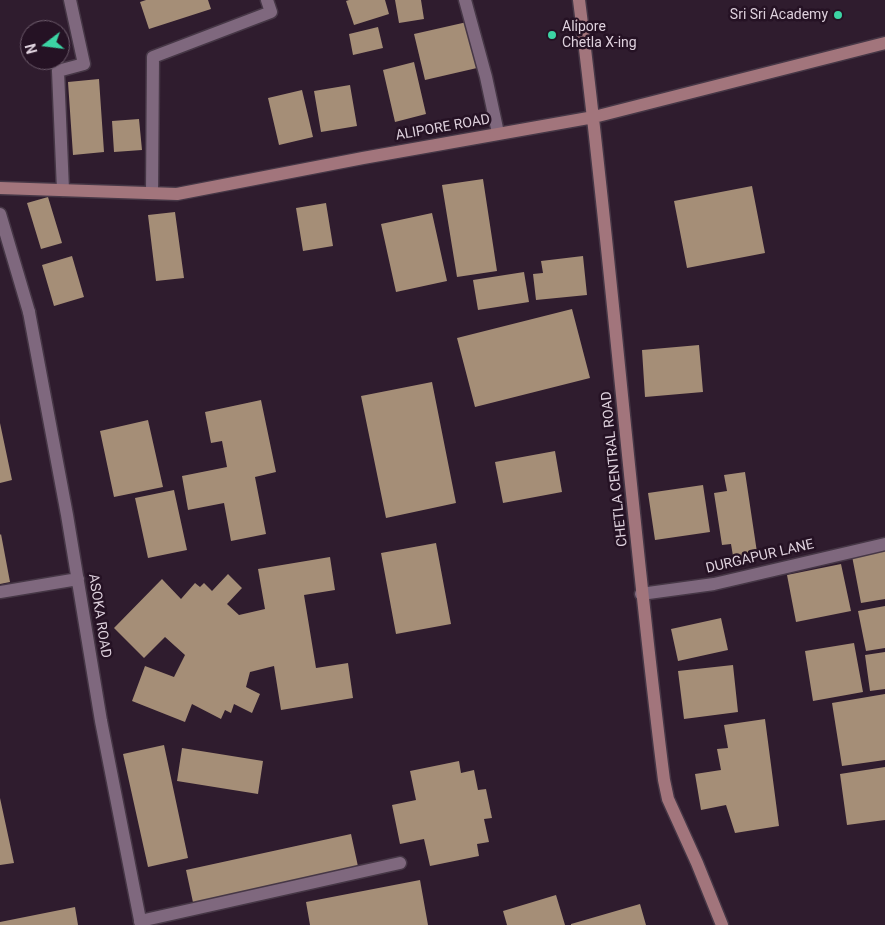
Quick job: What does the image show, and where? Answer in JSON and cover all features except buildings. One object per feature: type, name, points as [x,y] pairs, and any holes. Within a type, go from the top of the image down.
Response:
[{"type":"main road","name":"CHETLA CENTRAL ROAD","points":[[579,0],[594,117],[632,487],[641,594],[664,780],[668,799],[722,925]]},
{"type":"main road","name":"ALIPORE ROAD","points":[[0,188],[177,194],[498,133],[594,117],[885,42]]},
{"type":"street","points":[[63,190],[58,71],[84,64],[70,0]]},
{"type":"street","points":[[152,193],[153,57],[271,12],[268,0]]},
{"type":"street","points":[[465,0],[486,77],[498,133]]},
{"type":"street","name":"ASOKA ROAD","points":[[0,214],[29,312],[78,579],[101,721],[141,923]]},
{"type":"street","name":"DURGAPUR LANE","points":[[641,594],[714,584],[885,544]]},
{"type":"street","points":[[0,592],[78,579]]},
{"type":"street","points":[[141,923],[400,864]]},
{"type":"place","name":"Sri Sri Academy","points":[[838,15]]},
{"type":"place","name":"Alipore Chetla X-ing","points":[[552,35]]}]
